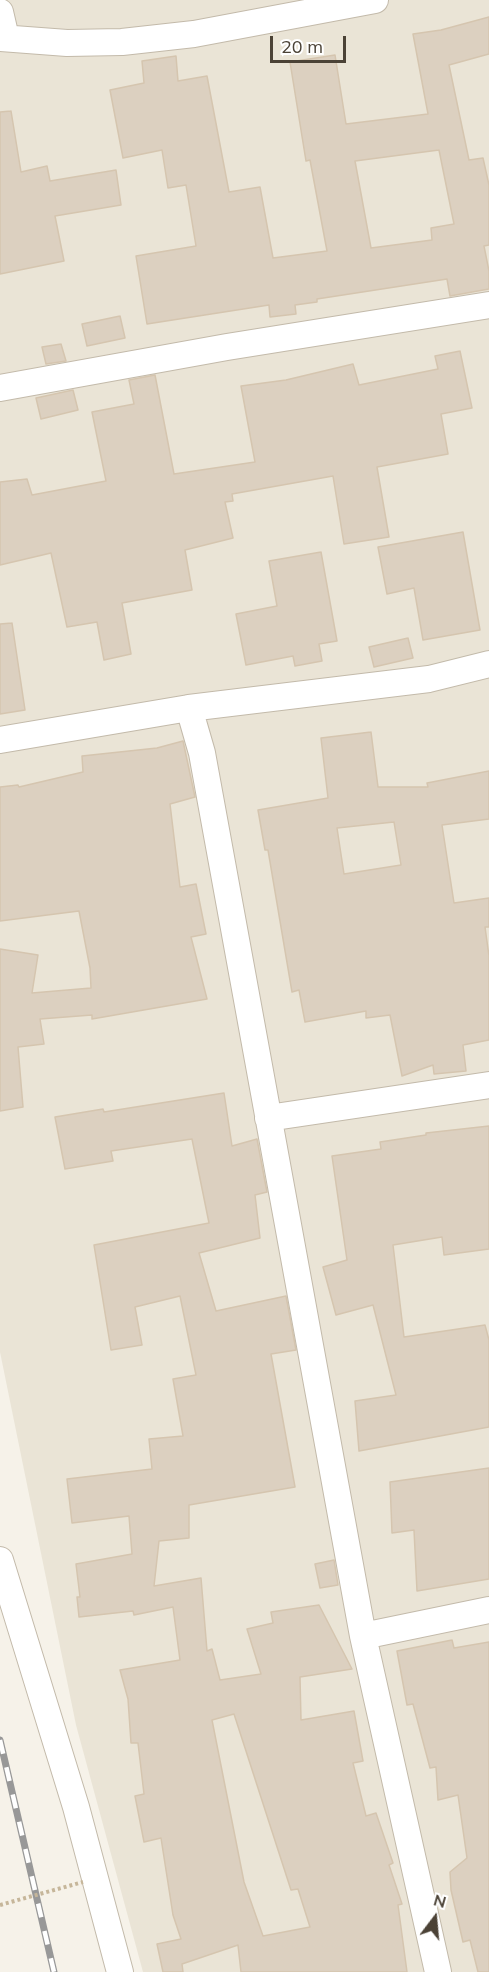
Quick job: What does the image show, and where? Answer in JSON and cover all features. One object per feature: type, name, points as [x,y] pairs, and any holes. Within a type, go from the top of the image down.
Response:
[{"type":"street","points":[[0,12],[3,38],[67,43],[142,40],[194,34],[375,0]]},
{"type":"street","points":[[0,388],[227,347],[489,305]]},
{"type":"street","points":[[0,740],[189,708],[429,679],[489,664]]},
{"type":"street","points":[[189,708],[201,753],[363,1636],[438,1972]]},
{"type":"street","points":[[268,1118],[489,1085]]},
{"type":"street","points":[[0,1560],[76,1807],[120,1972]]},
{"type":"street","points":[[363,1636],[489,1610]]},
{"type":"path","points":[[0,1905],[83,1882]]},
{"type":"shaded area","points":[[0,0],[489,0],[489,1972],[143,1972],[76,1725],[0,1352]]},
{"type":"building","points":[[489,17],[489,54],[449,65],[469,160],[483,158],[489,185],[489,245],[484,246],[489,271],[489,289],[450,296],[447,279],[317,299],[317,302],[295,305],[296,314],[270,317],[269,305],[147,324],[136,256],[196,246],[186,185],[168,188],[162,150],[123,158],[110,90],[144,83],[142,61],[176,56],[178,81],[207,76],[229,192],[260,187],[273,258],[327,251],[310,160],[306,161],[290,62],[335,55],[346,124],[428,114],[413,34],[441,30]],"holes":[[[439,150],[454,224],[431,228],[432,240],[371,248],[355,161]]]},
{"type":"building","points":[[11,111],[21,172],[47,166],[50,181],[116,170],[121,205],[55,216],[64,261],[0,274],[0,112]]},
{"type":"building","points":[[120,316],[125,338],[87,346],[82,324]]},
{"type":"building","points":[[61,344],[66,361],[46,364],[42,347]]},
{"type":"building","points":[[460,351],[472,408],[441,414],[448,454],[377,467],[389,537],[344,544],[333,476],[232,494],[233,501],[225,502],[233,538],[185,550],[192,590],[122,603],[131,654],[104,660],[97,622],[67,627],[51,553],[0,565],[0,482],[27,479],[32,495],[106,481],[92,412],[134,404],[129,380],[155,375],[174,474],[255,462],[241,386],[286,380],[353,364],[359,385],[438,369],[435,356]]},
{"type":"building","points":[[73,390],[78,410],[41,419],[36,398]]},
{"type":"building","points":[[463,532],[480,630],[423,640],[414,588],[387,594],[378,547]]},
{"type":"building","points":[[321,552],[337,641],[319,644],[322,661],[295,666],[293,656],[246,665],[236,614],[277,606],[269,561]]},
{"type":"building","points":[[12,623],[25,710],[0,714],[0,624]]},
{"type":"building","points":[[408,638],[413,658],[374,667],[369,647]]},
{"type":"building","points":[[371,732],[378,787],[428,787],[427,783],[489,771],[489,819],[442,825],[454,903],[489,898],[489,927],[485,927],[489,956],[489,1040],[463,1045],[466,1071],[434,1074],[433,1065],[402,1076],[390,1015],[366,1018],[366,1011],[305,1022],[299,990],[292,992],[268,850],[265,850],[258,810],[328,798],[321,738]],"holes":[[[394,822],[401,865],[344,874],[337,828]]]},
{"type":"building","points":[[183,741],[195,797],[170,804],[180,887],[196,884],[206,934],[191,937],[207,999],[92,1019],[92,1015],[40,1019],[44,1044],[18,1047],[23,1107],[0,1111],[0,949],[38,955],[32,993],[91,988],[90,968],[79,911],[0,921],[0,787],[18,785],[19,787],[83,772],[82,756],[157,748]]},
{"type":"building","points":[[224,1093],[232,1146],[257,1139],[267,1192],[255,1195],[260,1238],[199,1253],[216,1311],[286,1296],[296,1350],[271,1354],[295,1487],[189,1505],[189,1538],[159,1541],[154,1586],[201,1578],[207,1651],[212,1649],[220,1680],[261,1674],[247,1629],[273,1623],[271,1612],[319,1605],[352,1669],[300,1677],[301,1720],[354,1711],[363,1761],[353,1763],[366,1816],[376,1813],[393,1863],[389,1865],[402,1904],[398,1905],[407,1972],[241,1972],[238,1945],[182,1964],[183,1972],[163,1972],[157,1944],[181,1939],[173,1915],[161,1838],[144,1842],[135,1796],[144,1794],[138,1743],[131,1743],[128,1699],[120,1670],[180,1660],[173,1607],[134,1615],[133,1611],[79,1617],[77,1597],[80,1597],[76,1564],[132,1554],[129,1516],[72,1523],[67,1479],[152,1469],[149,1439],[183,1436],[173,1379],[196,1375],[180,1296],[135,1307],[142,1345],[111,1350],[94,1245],[209,1223],[192,1139],[111,1151],[113,1161],[65,1169],[55,1117],[103,1109],[104,1112]],"holes":[[[234,1714],[291,1890],[298,1889],[310,1927],[263,1936],[244,1882],[212,1720]]]},
{"type":"building","points":[[489,1126],[489,1249],[444,1255],[442,1237],[393,1245],[404,1337],[485,1325],[489,1340],[489,1427],[359,1451],[355,1401],[396,1395],[373,1305],[336,1315],[323,1267],[347,1260],[332,1156],[381,1149],[380,1142],[426,1135],[426,1133]]},
{"type":"building","points":[[489,1468],[489,1579],[417,1591],[414,1530],[392,1533],[390,1482]]},
{"type":"building","points":[[334,1560],[338,1585],[320,1588],[315,1564]]},
{"type":"building","points":[[452,1640],[454,1648],[489,1642],[489,1972],[478,1972],[470,1940],[463,1942],[451,1890],[450,1872],[467,1858],[458,1795],[438,1800],[436,1767],[430,1768],[413,1704],[407,1705],[397,1651]]},
{"type":"railway","points":[[0,1740],[54,1972]]}]
